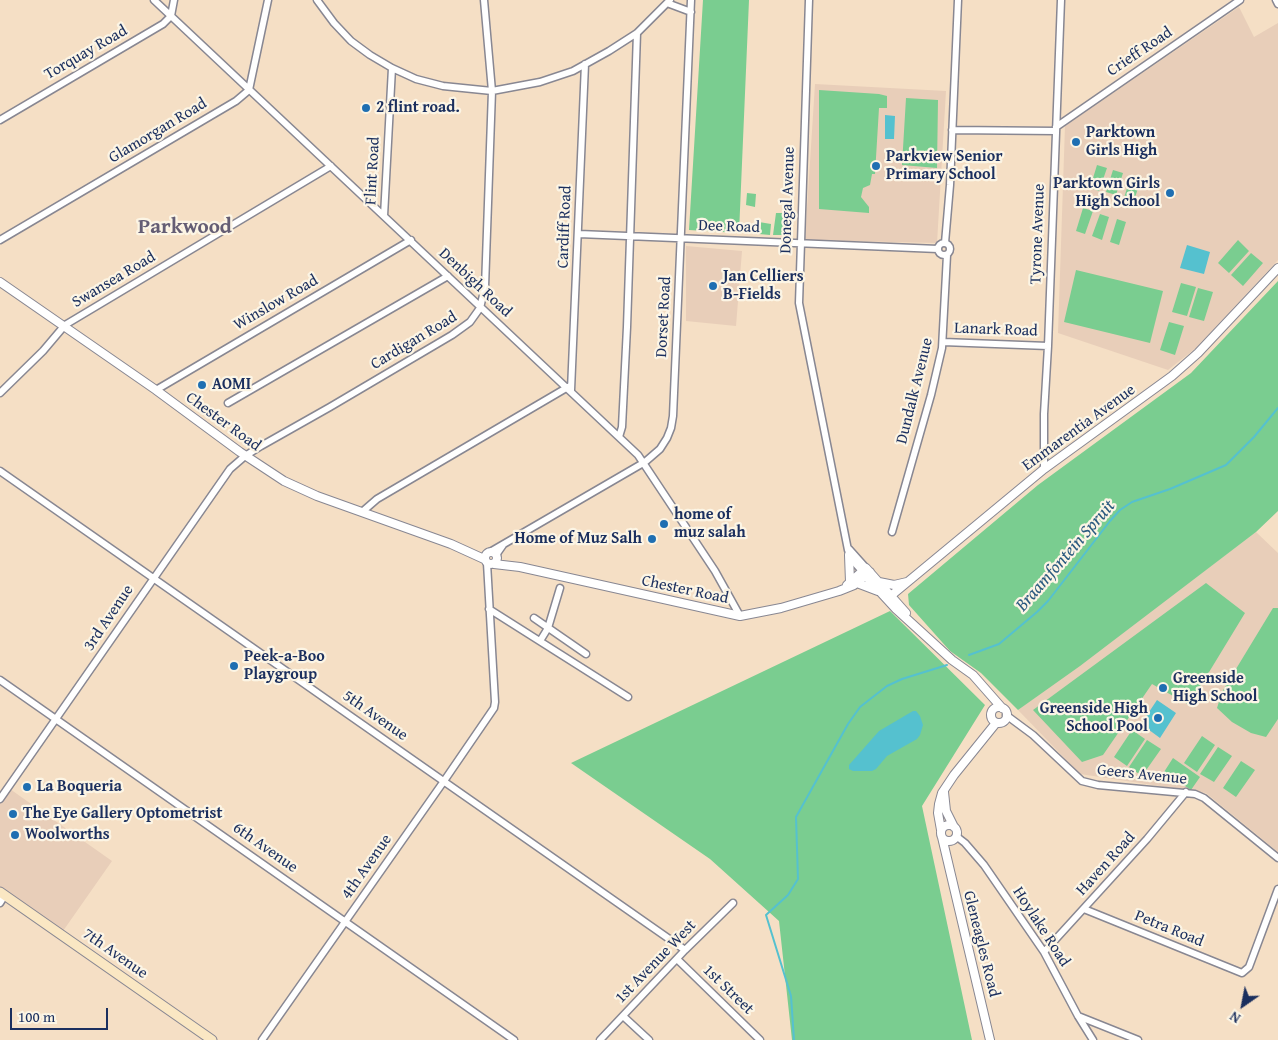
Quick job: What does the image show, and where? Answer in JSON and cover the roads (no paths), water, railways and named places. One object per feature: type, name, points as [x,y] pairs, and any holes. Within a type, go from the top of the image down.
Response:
[{"type":"main road","name":"7th Avenue","points":[[2,897],[212,1040]]},
{"type":"street","name":"Denbigh Road","points":[[154,0],[645,462],[715,571],[740,616]]},
{"type":"street","points":[[170,16],[174,0]]},
{"type":"street","points":[[249,90],[268,0]]},
{"type":"street","points":[[316,0],[351,41],[370,56],[392,68],[416,79],[443,86],[492,91],[540,82],[585,64],[637,33],[669,1],[691,12]]},
{"type":"street","points":[[480,308],[484,287],[492,91],[484,0]]},
{"type":"street","name":"Dorset Road","points":[[491,559],[503,544],[655,455],[664,444],[671,428],[691,0]]},
{"type":"street","name":"Donegal Avenue","points":[[809,0],[798,293],[801,318],[847,546],[850,555],[866,572]]},
{"type":"street","points":[[945,243],[940,244],[938,249],[942,255],[947,255],[950,248],[945,243],[958,0]]},
{"type":"street","name":"Tyrone Avenue","points":[[1044,469],[1044,414],[1060,0]]},
{"type":"street","name":"Crieff Road","points":[[1056,129],[1240,0]]},
{"type":"street","points":[[1276,0],[1278,4]]},
{"type":"street","name":"Torquay Road","points":[[0,120],[158,27],[170,16]]},
{"type":"street","points":[[619,437],[622,427],[637,33]]},
{"type":"street","name":"Cardiff Road","points":[[569,389],[579,234],[585,64]]},
{"type":"street","name":"Flint Road","points":[[384,216],[392,68]]},
{"type":"street","name":"Glamorgan Road","points":[[0,240],[236,101],[249,90]]},
{"type":"street","points":[[952,130],[1056,129]]},
{"type":"street","name":"Swansea Road","points":[[0,393],[43,351],[65,326],[331,166]]},
{"type":"street","name":"Dee Road","points":[[579,234],[938,249]]},
{"type":"street","name":"Winslow Road","points":[[156,390],[411,240]]},
{"type":"street","name":"Dundalk Avenue","points":[[892,532],[937,374],[943,342],[947,255]]},
{"type":"street","name":"Emmarentia Avenue","points":[[889,598],[1044,469],[1172,376],[1218,333],[1278,268]]},
{"type":"street","points":[[228,404],[448,276]]},
{"type":"street","name":"Chester Road","points":[[0,282],[156,390],[245,456],[297,488],[491,559],[740,616],[781,608],[843,589],[866,572]]},
{"type":"street","name":"Cardigan Road","points":[[245,456],[452,335],[470,322],[480,308]]},
{"type":"street","name":"Lanark Road","points":[[943,342],[1048,346]]},
{"type":"street","points":[[362,512],[377,499],[569,389]]},
{"type":"street","name":"3rd Avenue","points":[[0,799],[230,468],[245,456]]},
{"type":"street","name":"5th Avenue","points":[[0,471],[685,950]]},
{"type":"street","name":"Donegal Avenue","points":[[847,546],[866,572]]},
{"type":"street","points":[[850,555],[854,582],[880,592],[889,598]]},
{"type":"street","points":[[491,559],[487,578],[489,609],[628,697]]},
{"type":"street","points":[[866,572],[879,582],[889,598],[920,630],[952,660],[973,675],[1006,711],[1004,721],[996,723],[992,720],[990,695]]},
{"type":"street","points":[[866,572],[880,592]]},
{"type":"street","points":[[879,582],[894,585],[909,582]]},
{"type":"street","points":[[540,641],[548,628],[560,588]]},
{"type":"street","name":"4th Avenue","points":[[262,1040],[494,708],[496,702],[489,609]]},
{"type":"street","points":[[534,618],[586,654]]},
{"type":"street","name":"6th Avenue","points":[[0,680],[514,1040]]},
{"type":"street","points":[[991,712],[997,707],[1002,708]]},
{"type":"street","name":"Geers Avenue","points":[[1006,715],[1032,735],[1082,781],[1098,785],[1195,794],[1204,798],[1278,858]]},
{"type":"street","name":"Gleneagles Road","points":[[990,1040],[938,813],[944,790],[996,723]]},
{"type":"street","points":[[944,790],[945,805],[957,832],[946,854]]},
{"type":"street","name":"Haven Road","points":[[1044,952],[1147,839],[1186,792]]},
{"type":"street","points":[[954,827],[947,825],[942,834],[946,840],[954,838]]},
{"type":"street","name":"Hoylake Road","points":[[954,838],[965,843],[984,865],[1044,952],[1093,1040]]},
{"type":"street","name":"Petra Road","points":[[1084,909],[1236,971],[1244,972],[1249,967],[1278,889]]},
{"type":"street","name":"1st Avenue West","points":[[600,1040],[685,950],[733,903]]},
{"type":"street","name":"1st Street","points":[[677,959],[760,1040]]},
{"type":"street","points":[[623,1016],[648,1040]]},
{"type":"street","points":[[1078,1016],[1138,1040]]},
{"type":"water","points":[[885,115],[895,116],[894,139],[885,139]]},
{"type":"water","points":[[1187,245],[1210,252],[1204,274],[1180,268]]},
{"type":"water","name":"Greenside High School Pool","points":[[1157,700],[1176,713],[1160,738],[1141,724]]},
{"type":"water","points":[[916,711],[920,716],[923,725],[917,739],[887,756],[872,771],[853,771],[849,769],[849,765],[879,731]]},
{"type":"waterway","name":"Braamfontein Spruit","points":[[969,655],[999,644],[1037,612],[1048,601],[1120,510],[1132,502],[1170,489],[1226,465],[1254,437],[1278,408]]},
{"type":"waterway","name":"Braamfontein Spruit","points":[[794,1040],[791,996],[766,915],[788,895],[798,879],[796,817],[848,724],[860,707],[887,686],[902,679],[947,665]]},
{"type":"place","name":"2 flint road.","points":[[366,108]]},
{"type":"place","name":"Parktown Girls High","points":[[1076,142]]},
{"type":"place","name":"Parkview Senior Primary School","points":[[876,166]]},
{"type":"place","name":"Parktown Girls High School","points":[[1170,193]]},
{"type":"place","name":"Jan Celliers B-Fields","points":[[713,286]]},
{"type":"place","name":"AOMI","points":[[202,385]]},
{"type":"place","name":"home of muz salah","points":[[664,524]]},
{"type":"place","name":"Home of Muz Salh","points":[[652,539]]},
{"type":"place","name":"Peek-a-Boo Playgroup","points":[[234,666]]},
{"type":"place","name":"Greenside High School","points":[[1163,688]]},
{"type":"place","name":"Greenside High School Pool","points":[[1158,718]]},
{"type":"place","name":"La Boqueria","points":[[27,787]]},
{"type":"place","name":"The Eye Gallery Optometrist","points":[[13,814]]},
{"type":"place","name":"Woolworths","points":[[15,835]]},
{"type":"district","name":"Parkwood","points":[[185,228]]}]
